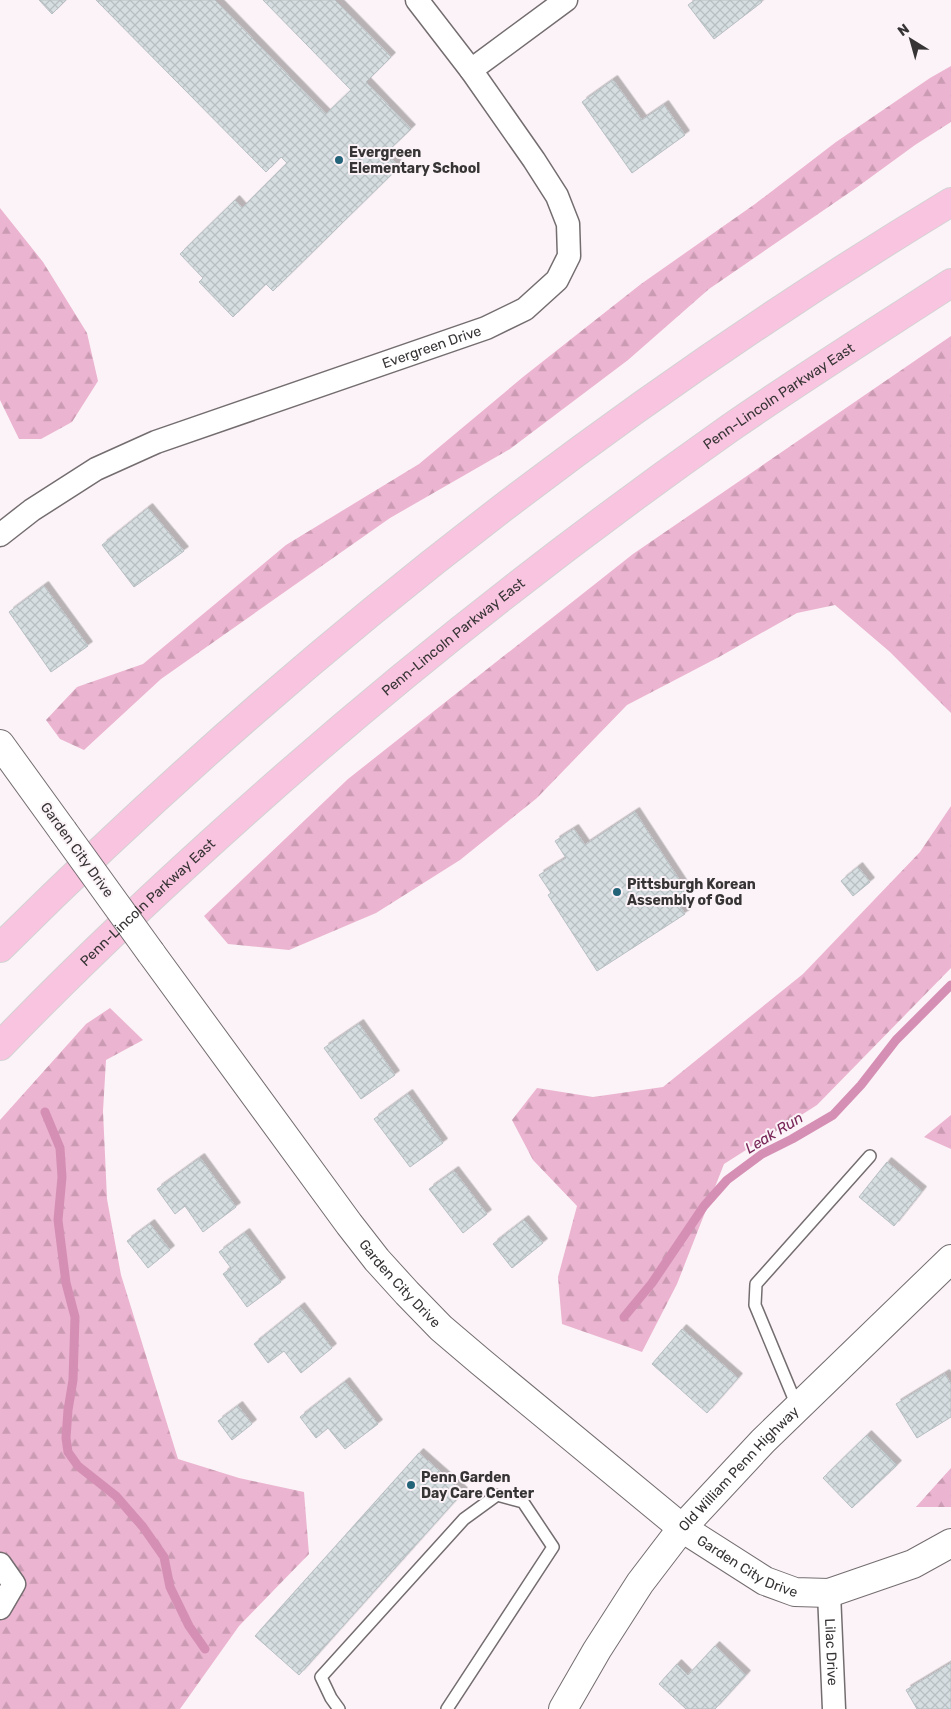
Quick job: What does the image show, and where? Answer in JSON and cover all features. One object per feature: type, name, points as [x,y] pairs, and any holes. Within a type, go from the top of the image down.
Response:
[{"type":"highway","points":[[0,948],[70,879],[256,709],[473,530],[692,370],[804,295],[951,202]]},
{"type":"highway","name":"Penn-Lincoln Parkway East","points":[[0,1046],[111,936],[281,780],[411,670],[516,585],[732,427],[951,283]]},
{"type":"street","name":"Evergreen Drive","points":[[0,535],[32,510],[96,469],[147,446],[486,328],[525,309],[557,280],[569,256],[568,224],[557,196],[471,70],[417,0]]},
{"type":"street","points":[[471,70],[566,0]]},
{"type":"street","name":"Garden City Drive","points":[[0,744],[377,1260],[441,1328],[481,1362],[682,1528],[765,1581],[795,1592],[829,1593],[913,1564],[951,1544]]},
{"type":"street","name":"Old William Penn Highway","points":[[563,1709],[597,1650],[640,1583],[682,1528],[763,1441],[951,1259]]},
{"type":"street","points":[[0,1564],[14,1584],[0,1608]]},
{"type":"street","name":"Lilac Drive","points":[[829,1593],[834,1709]]},
{"type":"lane","points":[[798,1407],[755,1305],[756,1284],[870,1156]]},
{"type":"lane","points":[[339,1709],[331,1698],[321,1677],[464,1519],[497,1495],[523,1502],[553,1547],[447,1709]]},
{"type":"green space","points":[[951,66],[951,122],[915,145],[709,289],[628,360],[510,449],[390,518],[161,679],[84,750],[60,739],[46,720],[77,687],[143,664],[286,545],[419,464],[523,377],[641,284],[755,204],[836,142],[930,78]]},
{"type":"green space","points":[[0,208],[43,262],[87,333],[98,381],[72,422],[41,439],[19,439],[0,400]]},
{"type":"green space","points":[[951,336],[951,713],[890,652],[835,605],[797,613],[719,657],[627,705],[537,798],[460,860],[376,913],[289,950],[228,944],[204,916],[348,779],[633,554]]},
{"type":"green space","points":[[951,806],[951,968],[817,1105],[724,1164],[677,1284],[642,1352],[562,1324],[558,1277],[577,1206],[533,1160],[512,1120],[537,1088],[593,1097],[663,1087],[803,974],[920,852]]},
{"type":"green space","points":[[110,1008],[143,1040],[106,1060],[103,1111],[107,1199],[121,1275],[178,1459],[239,1478],[304,1492],[309,1554],[239,1626],[180,1709],[0,1709],[0,1120],[86,1024]]},
{"type":"green space","points":[[951,1115],[951,1149],[924,1137]]},
{"type":"green space","points":[[951,1468],[951,1507],[916,1507]]},
{"type":"building","points":[[39,0],[66,0],[52,14]]},
{"type":"building","name":"Evergreen Elementary School","points":[[96,0],[215,0],[326,114],[351,90],[263,0],[335,0],[391,57],[366,82],[411,129],[386,153],[399,167],[273,291],[266,284],[233,317],[199,282],[203,278],[180,254],[235,200],[242,208],[287,163],[281,157],[266,172]]},
{"type":"building","points":[[695,0],[761,0],[762,2],[714,39],[688,5]]},
{"type":"building","points":[[613,80],[642,120],[664,105],[685,135],[632,173],[582,102]]},
{"type":"building","points":[[148,508],[184,551],[134,587],[102,545]]},
{"type":"building","points":[[44,586],[88,646],[51,672],[9,612]]},
{"type":"building","name":"Pittsburgh Korean Assembly of God","points":[[635,812],[686,890],[674,898],[685,914],[597,971],[548,895],[551,893],[539,875],[566,858],[555,841],[574,829],[585,845]]},
{"type":"building","points":[[858,867],[870,882],[853,896],[841,881]]},
{"type":"building","points":[[359,1024],[395,1075],[361,1099],[324,1048]]},
{"type":"building","points":[[408,1094],[443,1143],[410,1167],[374,1119]]},
{"type":"building","points":[[200,1158],[236,1207],[203,1232],[185,1206],[175,1214],[157,1189]]},
{"type":"building","points":[[887,1162],[922,1191],[894,1226],[859,1197]]},
{"type":"building","points":[[454,1171],[487,1214],[463,1233],[429,1189]]},
{"type":"building","points":[[524,1220],[543,1243],[512,1268],[493,1244]]},
{"type":"building","points":[[150,1224],[170,1250],[148,1268],[127,1241]]},
{"type":"building","points":[[245,1233],[281,1282],[247,1307],[223,1274],[231,1268],[219,1252]]},
{"type":"building","points":[[300,1307],[332,1348],[301,1373],[284,1351],[268,1363],[254,1344]]},
{"type":"building","points":[[682,1329],[738,1378],[707,1413],[652,1364]]},
{"type":"building","points":[[945,1374],[951,1384],[951,1417],[917,1438],[896,1404]]},
{"type":"building","points":[[345,1382],[378,1424],[345,1449],[328,1428],[316,1438],[300,1417]]},
{"type":"building","points":[[238,1406],[252,1424],[232,1440],[218,1421]]},
{"type":"building","points":[[867,1435],[897,1465],[852,1508],[823,1478]]},
{"type":"building","points":[[419,1453],[463,1492],[299,1675],[255,1636]]},
{"type":"building","points":[[715,1646],[746,1675],[715,1709],[686,1709],[659,1684],[677,1664],[688,1675]]},
{"type":"building","points":[[951,1663],[951,1709],[917,1709],[906,1690]]},
{"type":"waterway","name":"Leak Run","points":[[624,1317],[652,1283],[704,1206],[727,1180],[762,1154],[833,1115],[861,1085],[896,1040],[951,985]]},
{"type":"waterway","points":[[45,1112],[60,1148],[62,1177],[58,1220],[66,1283],[75,1317],[73,1380],[66,1438],[68,1452],[78,1466],[116,1496],[143,1527],[164,1557],[170,1587],[189,1626],[205,1649]]},
{"type":"place","name":"Evergreen Elementary School","points":[[339,160]]},
{"type":"place","name":"Pittsburgh Korean Assembly of God","points":[[617,892]]},
{"type":"place","name":"Penn Garden Day Care Center","points":[[411,1485]]}]
